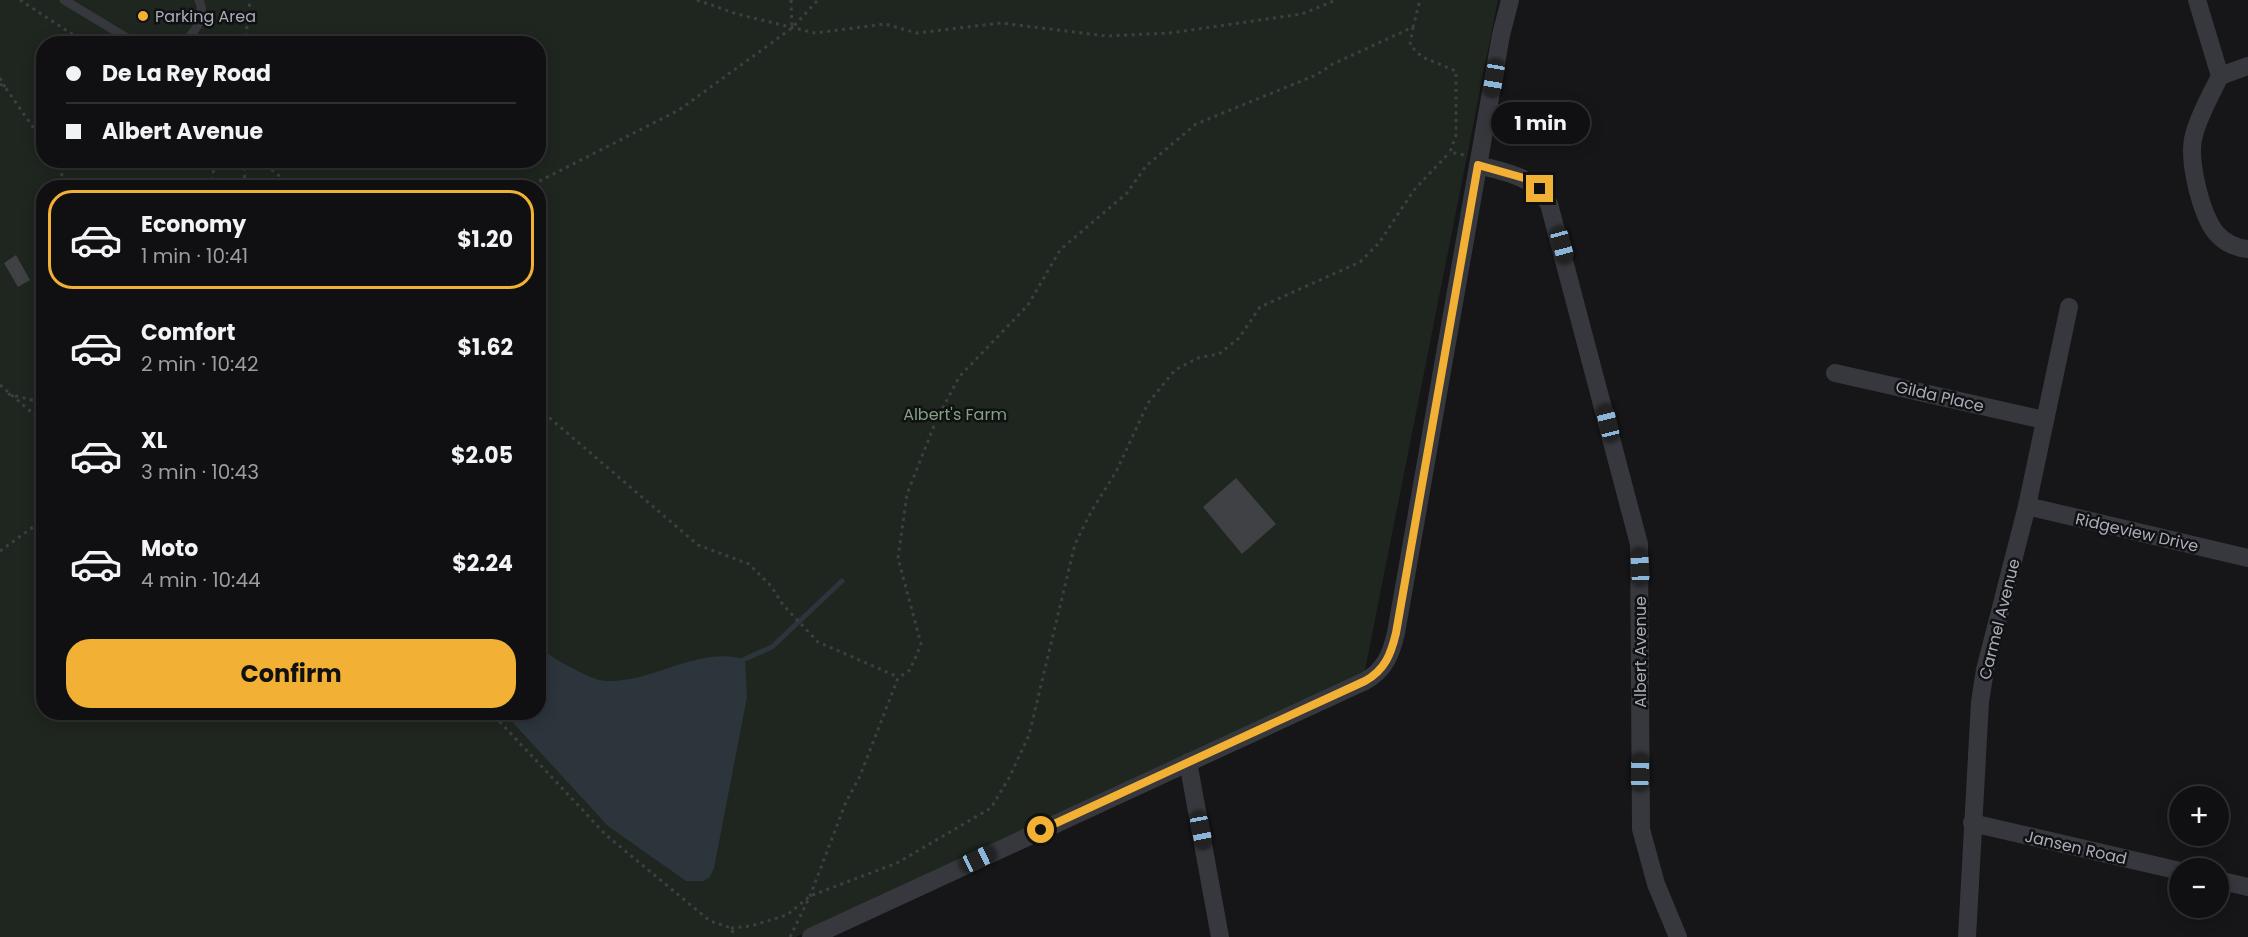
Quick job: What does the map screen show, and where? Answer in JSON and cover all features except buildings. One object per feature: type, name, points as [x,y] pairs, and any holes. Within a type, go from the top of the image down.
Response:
[{"type":"street","points":[[811,937],[1365,681],[1381,669],[1388,659],[1396,633],[1501,35],[1510,0]]},
{"type":"street","points":[[2197,0],[2220,76],[2193,136],[2193,163],[2201,200],[2216,233],[2233,245],[2248,249]]},
{"type":"street","points":[[2220,76],[2248,66]]},
{"type":"street","name":"Albert Avenue","points":[[1478,165],[1524,178],[1540,189],[1549,204],[1603,401],[1639,544],[1641,829],[1656,884],[1678,937]]},
{"type":"street","name":"Carmel Avenue","points":[[1967,937],[1977,730],[1985,670],[2027,506],[2069,307]]},
{"type":"street","name":"Gilda Place","points":[[1835,373],[2044,420]]},
{"type":"street","name":"Ridgeview Drive","points":[[2027,506],[2248,558]]},
{"type":"street","points":[[1188,762],[1220,937]]},
{"type":"street","name":"Jansen Road","points":[[1972,823],[2169,868]]},
{"type":"street","points":[[2229,883],[2248,887]]},
{"type":"lane","points":[[64,0],[124,36]]},
{"type":"lane","points":[[189,36],[201,19],[199,0]]},
{"type":"path","points":[[20,0],[75,36]]},
{"type":"path","points":[[246,36],[250,0]]},
{"type":"path","points":[[697,0],[738,14],[815,33],[885,24],[916,33],[1001,23],[1106,36],[1170,33],[1302,14],[1336,0]]},
{"type":"path","points":[[791,0],[792,28]]},
{"type":"path","points":[[542,180],[678,110],[792,28],[818,0]]},
{"type":"path","points":[[496,720],[606,835],[710,921],[731,928],[751,926],[787,915],[810,896],[897,863],[991,807],[1009,778],[1029,735],[1075,544],[1092,510],[1116,472],[1148,403],[1175,370],[1198,358],[1219,354],[1239,338],[1260,308],[1360,262],[1379,243],[1414,190],[1450,152],[1456,135],[1456,71],[1422,57],[1410,45],[1420,0]]},
{"type":"path","points":[[790,937],[810,896],[846,802],[860,776],[898,678],[910,670],[921,644],[898,558],[907,494],[936,421],[959,377],[1028,305],[1060,250],[1127,193],[1146,166],[1196,124],[1316,75],[1333,64],[1413,27]]},
{"type":"path","points":[[0,78],[36,132]]},
{"type":"path","points":[[0,84],[5,87]]},
{"type":"path","points":[[1450,152],[1467,155],[1478,165]]},
{"type":"path","points":[[270,168],[284,180]]},
{"type":"path","points":[[0,385],[36,417]]},
{"type":"path","points":[[7,393],[36,401]]},
{"type":"path","points":[[546,415],[698,545],[749,564],[771,586],[795,618],[818,642],[898,678]]},
{"type":"path","points":[[0,551],[36,525]]},
{"type":"path","points":[[731,928],[735,937]]},
{"type":"green space","name":"Albert's Farm","points":[[0,0],[1498,0],[1364,675],[1177,770],[796,937],[0,937]]},
{"type":"shaded area","points":[[546,652],[581,672],[605,681],[641,677],[709,657],[727,656],[745,659],[747,697],[714,868],[710,877],[703,881],[686,881],[608,826],[511,720],[546,720]]},
{"type":"waterway","points":[[745,659],[772,647],[842,581]]},
{"type":"place","name":"Parking Area","points":[[143,16]]},
{"type":"route","points":[[1041,830],[1365,681],[1381,669],[1393,648],[1396,633],[1478,165],[1524,178],[1540,189]]}]
